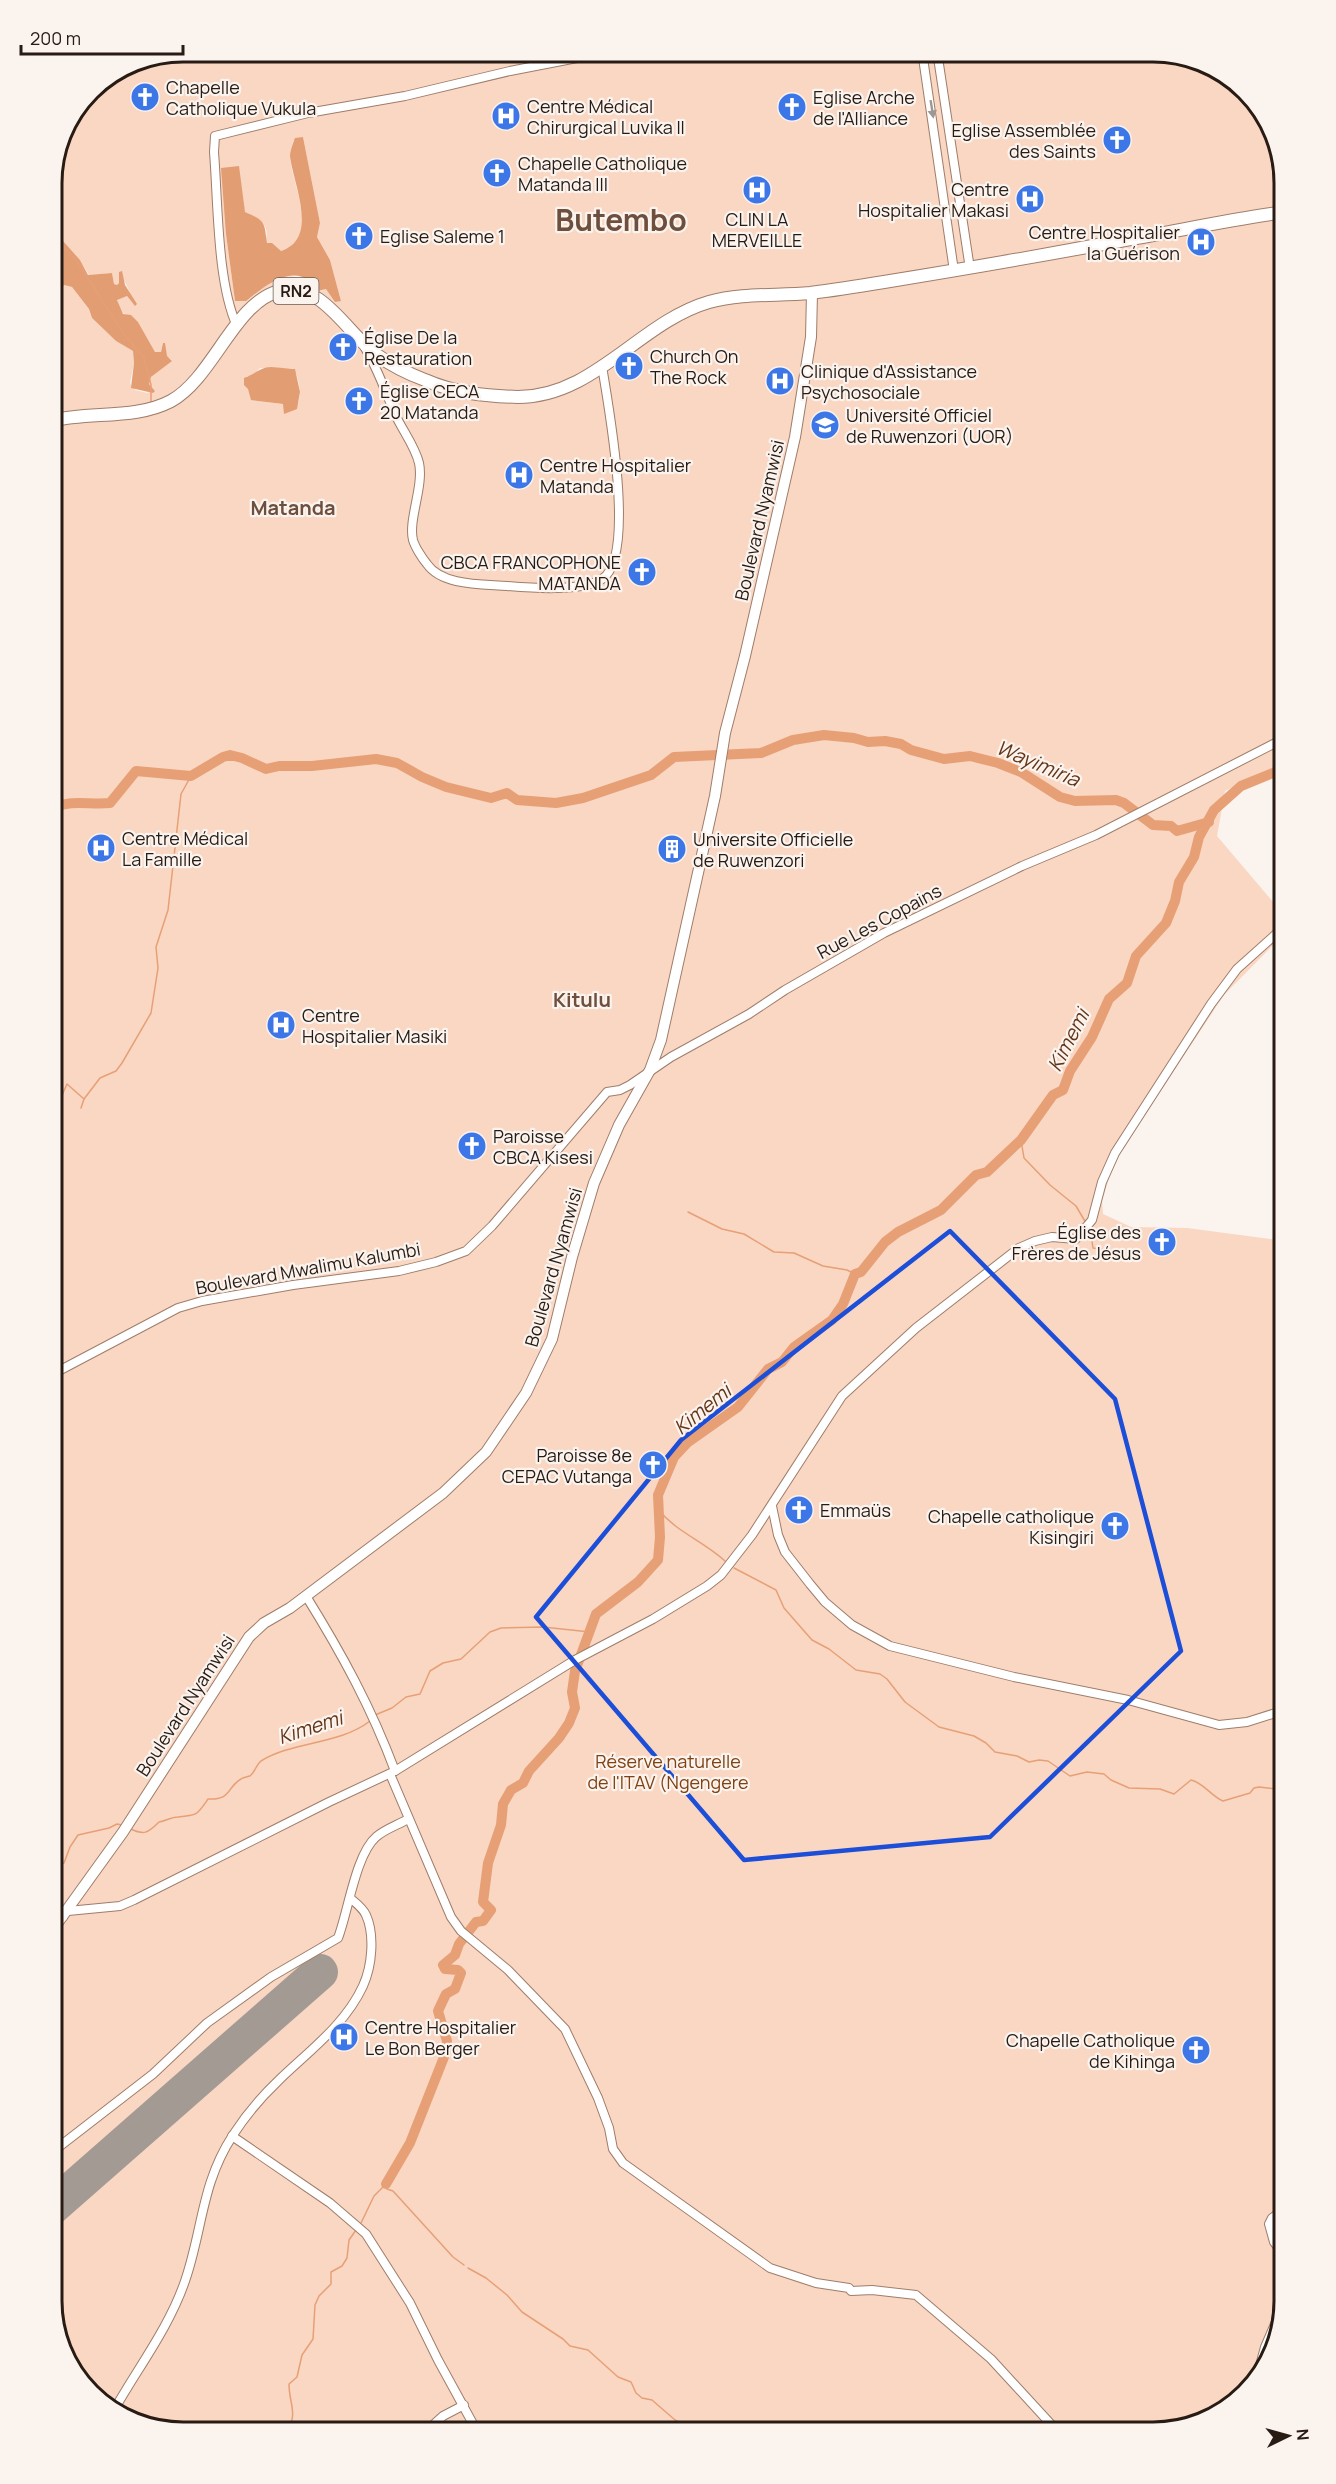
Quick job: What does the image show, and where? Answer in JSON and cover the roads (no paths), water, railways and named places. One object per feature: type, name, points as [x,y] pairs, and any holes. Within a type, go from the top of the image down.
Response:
[{"type":"highway","name":"RN2","points":[[62,419],[84,415],[127,413],[151,408],[172,400],[197,378],[259,301],[277,292],[294,290],[313,295],[377,355],[426,381],[464,392],[523,397],[551,393],[581,380],[660,326],[705,304],[750,295],[812,292],[954,271],[1274,214]]},
{"type":"main road","name":"Boulevard Nyamwisi","points":[[62,1918],[126,1826],[249,1637],[264,1623],[306,1596],[443,1493],[486,1452],[523,1399],[552,1339],[579,1231],[602,1164],[619,1125],[651,1070],[661,1040],[721,755],[795,437],[811,337],[812,292]]},
{"type":"street","points":[[237,326],[230,310],[222,261],[214,152],[215,136],[308,113],[405,96],[557,62]]},
{"type":"street","points":[[924,62],[954,271]]},
{"type":"street","points":[[940,62],[969,268]]},
{"type":"street","points":[[358,338],[378,369],[395,414],[418,461],[420,474],[413,540],[427,564],[439,576],[492,585],[578,586],[601,580],[611,567],[617,542],[620,505],[602,366]]},
{"type":"street","name":"Rue Les Copains","points":[[651,1070],[884,933],[1022,866],[1065,850],[1274,744]]},
{"type":"street","points":[[62,1915],[120,1906],[134,1900],[329,1802],[392,1773],[575,1660],[653,1619],[721,1575],[772,1506],[842,1396],[916,1328],[1019,1248],[1035,1240],[1052,1237],[1077,1239],[1084,1231],[1092,1220],[1102,1182],[1112,1159],[1170,1066],[1237,969],[1274,936]]},
{"type":"street","name":"Boulevard Mwalimu Kalumbi","points":[[62,1369],[178,1308],[202,1301],[293,1285],[399,1271],[462,1253],[492,1226],[607,1092],[620,1090],[651,1070]]},
{"type":"street","points":[[772,1506],[778,1535],[785,1552],[810,1584],[846,1621],[890,1646],[1014,1677],[1128,1700],[1219,1725],[1247,1722],[1274,1714]]},
{"type":"street","points":[[306,1596],[349,1667],[374,1717],[408,1819],[451,1917],[461,1931],[508,1970],[565,2029],[598,2098],[609,2128],[613,2149],[622,2163],[770,2268],[816,2283],[849,2288],[851,2291],[872,2290],[916,2295],[990,2359],[1049,2422]]},
{"type":"street","points":[[62,2144],[153,2074],[207,2023],[271,1977],[338,1938],[356,1875],[372,1840],[382,1832],[408,1819]]},
{"type":"street","points":[[118,2404],[162,2330],[184,2283],[207,2188],[232,2136],[261,2097],[337,2025],[363,1986],[370,1955],[370,1931],[363,1910],[350,1898]]},
{"type":"street","points":[[232,2136],[330,2203],[366,2234],[410,2303],[472,2422]]},
{"type":"street","points":[[1274,2217],[1269,2224],[1274,2242]]},
{"type":"street","points":[[1263,2353],[1269,2336]]},
{"type":"street","points":[[436,2422],[464,2405]]},
{"type":"waterway","points":[[62,247],[77,261],[123,333],[144,358],[151,385],[151,403]]},
{"type":"waterway","name":"Wayimiria","points":[[62,805],[110,803],[136,771],[191,776],[230,755],[266,769],[279,766],[312,766],[376,759],[397,763],[446,787],[491,798],[507,793],[517,800],[556,803],[583,798],[651,775],[674,757],[761,753],[793,740],[824,735],[868,742],[885,741],[901,744],[911,750],[944,759],[970,756],[998,763],[1021,772],[1060,797],[1075,801],[1116,800],[1124,803],[1153,825],[1171,826],[1177,831],[1209,822]]},
{"type":"waterway","name":"Kimemi","points":[[386,2184],[410,2143],[446,2052],[447,2041],[438,2011],[446,1994],[455,1989],[461,1973],[458,1970],[445,1969],[443,1965],[455,1955],[459,1944],[476,1922],[483,1921],[491,1910],[483,1902],[488,1863],[501,1825],[503,1804],[511,1790],[523,1783],[529,1771],[559,1738],[569,1723],[575,1708],[572,1692],[575,1671],[596,1614],[638,1582],[658,1560],[660,1537],[658,1495],[674,1457],[687,1443],[738,1407],[768,1369],[782,1362],[794,1347],[832,1320],[843,1304],[855,1274],[861,1272],[885,1242],[898,1232],[941,1210],[976,1175],[987,1172],[1021,1140],[1053,1095],[1063,1090],[1070,1071],[1092,1037],[1109,999],[1127,983],[1136,956],[1166,923],[1175,901],[1179,882],[1194,857],[1199,837],[1214,810],[1241,786],[1274,772]]},
{"type":"waterway","points":[[81,1108],[84,1099],[100,1078],[116,1071],[122,1063],[151,1013],[158,968],[156,947],[168,910],[181,794],[191,776]]},
{"type":"waterway","points":[[62,1095],[67,1084],[84,1099]]},
{"type":"waterway","points":[[1021,1140],[1024,1158],[1050,1185],[1076,1206],[1086,1223]]},
{"type":"waterway","points":[[688,1212],[722,1229],[744,1234],[774,1252],[794,1253],[823,1266],[847,1270],[855,1274]]},
{"type":"waterway","points":[[1090,1229],[1093,1248],[1116,1255]]},
{"type":"waterway","points":[[657,1508],[673,1524],[725,1561]]},
{"type":"waterway","points":[[734,1568],[776,1590],[784,1608],[812,1640],[829,1649],[856,1670],[880,1674],[887,1679],[905,1702],[939,1727],[974,1736],[995,1752],[1017,1756],[1029,1762],[1048,1761],[1070,1776],[1087,1772],[1104,1774],[1111,1780],[1129,1788],[1160,1789],[1174,1794],[1191,1780],[1223,1801],[1250,1793],[1254,1788],[1274,1789]]},
{"type":"waterway","name":"Kimemi","points":[[375,1715],[392,1708],[406,1697],[420,1694],[430,1671],[443,1663],[461,1659],[490,1632],[501,1628],[543,1627],[590,1632]]},
{"type":"waterway","name":"Kimemi","points":[[129,1828],[142,1833],[152,1829],[159,1822],[193,1815],[208,1799],[221,1798],[236,1782],[250,1776],[261,1761],[287,1750],[344,1735],[370,1721]]},
{"type":"waterway","name":"Kimemi","points":[[62,1863],[78,1835],[117,1824],[122,1825]]},
{"type":"waterway","points":[[361,2223],[374,2196],[386,2184],[387,2189],[393,2191],[453,2257],[464,2265]]},
{"type":"waterway","points":[[291,2422],[293,2414],[289,2384],[297,2377],[302,2355],[313,2339],[315,2305],[319,2296],[331,2284],[331,2272],[342,2266],[347,2258],[349,2240],[356,2230]]},
{"type":"waterway","points":[[468,2268],[486,2278],[507,2295],[522,2312],[570,2346],[588,2350],[618,2377],[631,2382],[636,2393],[642,2398],[652,2400],[679,2422]]},
{"type":"place","name":"Chapelle Catholique Vukula","points":[[145,97]]},
{"type":"place","name":"Eglise Arche de l'Alliance","points":[[792,107]]},
{"type":"place","name":"Centre Médical Chirurgical Luvika II","points":[[506,116]]},
{"type":"place","name":"Eglise Assemblée des Saints","points":[[1117,140]]},
{"type":"place","name":"Chapelle Catholique Matanda III","points":[[497,173]]},
{"type":"place","name":"CLIN LA MERVEILLE","points":[[757,190]]},
{"type":"place","name":"Centre Hospitalier Makasi","points":[[1030,199]]},
{"type":"place","name":"Eglise Saleme 1","points":[[359,236]]},
{"type":"place","name":"Centre Hospitalier la Guérison","points":[[1201,242]]},
{"type":"place","name":"Église De la Restauration","points":[[343,347]]},
{"type":"place","name":"Church On The Rock","points":[[629,366]]},
{"type":"place","name":"Clinique d'Assistance Psychosociale","points":[[780,381]]},
{"type":"place","name":"Église CECA 20 Matanda","points":[[359,401]]},
{"type":"place","name":"Université Officiel de Ruwenzori (UOR)","points":[[825,425]]},
{"type":"place","name":"Centre Hospitalier Matanda","points":[[519,475]]},
{"type":"place","name":"CBCA FRANCOPHONE MATANDA","points":[[642,572]]},
{"type":"place","name":"Centre Médical La Famille","points":[[101,848]]},
{"type":"place","name":"Universite Officielle de Ruwenzori","points":[[672,849]]},
{"type":"place","name":"Centre Hospitalier Masiki","points":[[281,1025]]},
{"type":"place","name":"Paroisse CBCA Kisesi","points":[[472,1146]]},
{"type":"place","name":"Église des Frères de Jésus","points":[[1162,1242]]},
{"type":"place","name":"Paroisse 8e CEPAC Vutanga","points":[[653,1465]]},
{"type":"place","name":"Emmaüs","points":[[799,1510]]},
{"type":"place","name":"Chapelle catholique Kisingiri","points":[[1115,1526]]},
{"type":"place","name":"Centre Hospitalier Le Bon Berger","points":[[344,2037]]},
{"type":"place","name":"Chapelle Catholique de Kihinga","points":[[1196,2050]]},
{"type":"district","name":"Butembo","points":[[621,219]]},
{"type":"district","name":"Matanda","points":[[293,507]]},
{"type":"district","name":"Kitulu","points":[[582,999]]},
{"type":"park label","name":"Réserve naturelle de l'ITAV (Ngengere","points":[[668,1771]]}]
